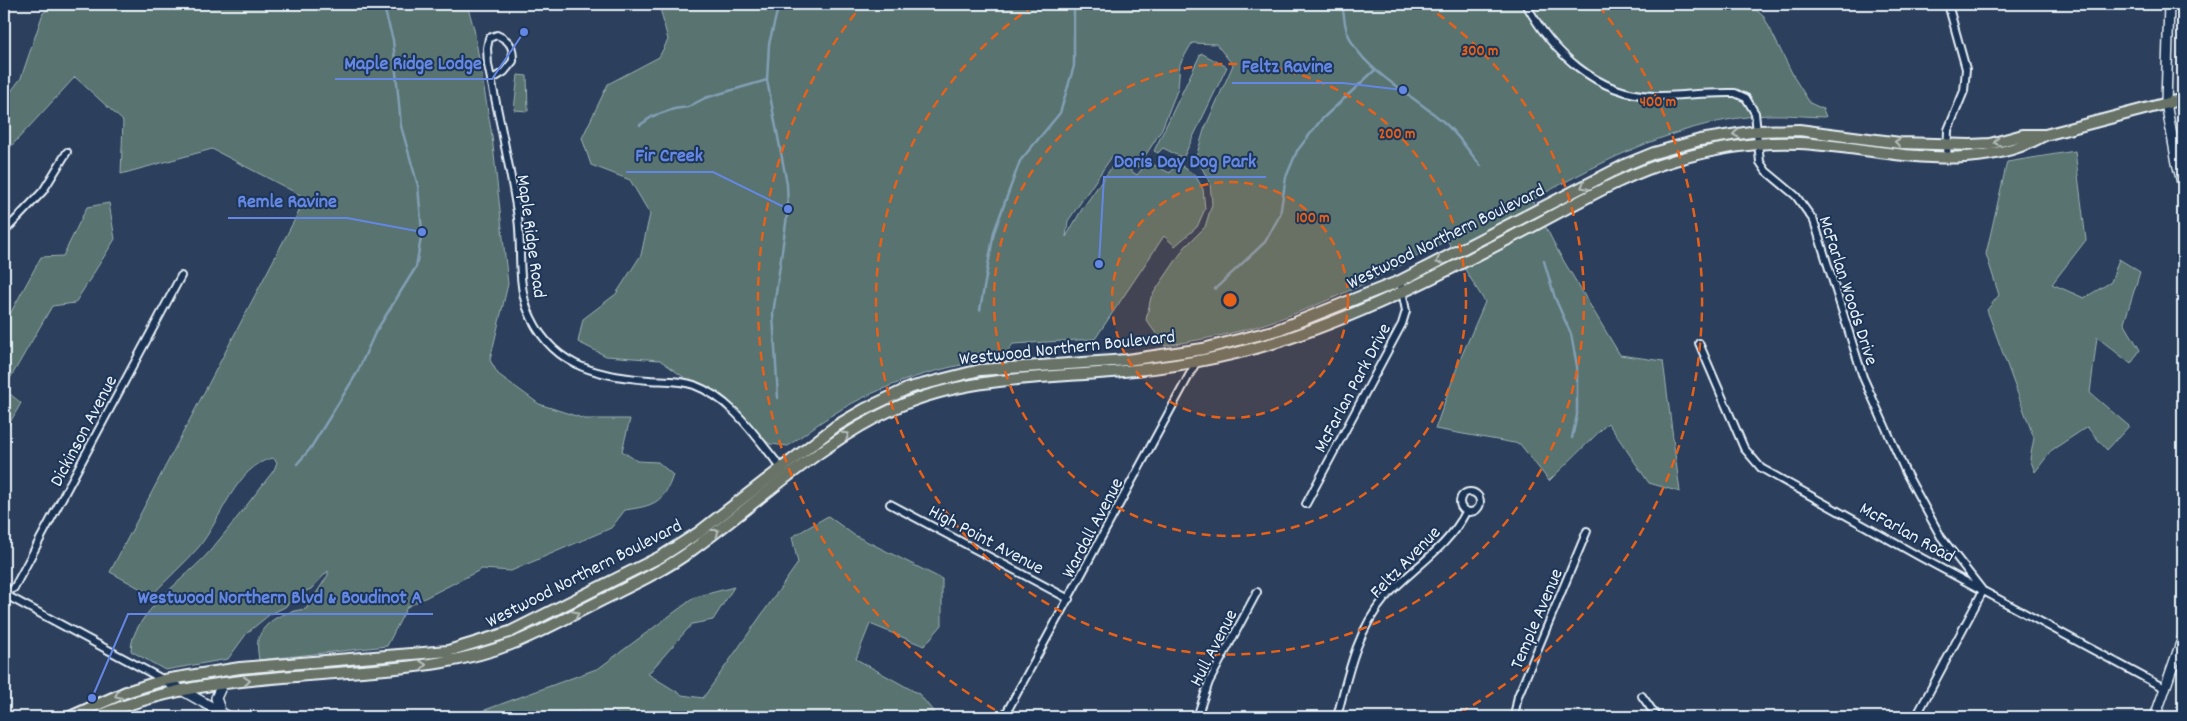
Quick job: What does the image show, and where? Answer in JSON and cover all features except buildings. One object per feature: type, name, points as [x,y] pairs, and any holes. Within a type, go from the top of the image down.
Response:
[{"type":"main road","name":"Westwood Northern Boulevard","points":[[96,717],[156,695],[182,690],[224,683],[434,664],[479,655],[517,642],[664,569],[832,443],[862,424],[926,395],[995,380],[1120,372],[1197,361],[1284,339],[1381,303],[1645,169],[1704,151],[1758,143],[1798,143],[1947,158],[1996,154],[2024,147],[2045,136],[2183,99]]},
{"type":"main road","name":"Westwood Northern Boulevard","points":[[70,717],[126,692],[164,680],[210,671],[448,651],[510,632],[662,556],[698,533],[811,443],[865,408],[909,388],[957,374],[1004,367],[1127,360],[1203,349],[1278,330],[1400,281],[1636,160],[1700,140],[1757,131],[1799,130],[1900,142],[1946,145],[1990,144],[2023,136],[2045,136]]},
{"type":"main road","points":[[374,657],[374,670]]},
{"type":"street","name":"McFarlan Woods Drive","points":[[1526,4],[1554,47],[1607,85],[1625,92],[1653,96],[1735,93],[1746,98],[1753,106],[1760,162],[1766,171],[1796,196],[1814,221],[1863,377],[1906,473],[1941,537],[1983,591]]},
{"type":"street","points":[[1947,158],[1948,130],[1967,79],[1948,4]]},
{"type":"street","points":[[2169,4],[2166,103],[2176,163],[2183,186]]},
{"type":"street","name":"Maple Ridge Road","points":[[491,80],[504,72],[513,61],[513,48],[507,39],[496,35],[489,38],[487,48],[491,80],[518,219],[522,279],[527,307],[539,330],[557,352],[581,368],[609,376],[692,384],[717,396],[751,430],[788,477]]},
{"type":"street","points":[[4,232],[43,191],[67,152]]},
{"type":"street","name":"Dickinson Avenue","points":[[4,594],[14,588],[181,276]]},
{"type":"street","name":"McFarlan Park Drive","points":[[1306,504],[1402,324],[1406,310],[1400,281]]},
{"type":"street","name":"McFarlan Road","points":[[1699,343],[1744,448],[1754,462],[1983,591],[2164,688]]},
{"type":"street","name":"Wardall Avenue","points":[[1004,717],[1203,349]]},
{"type":"street","name":"High Point Avenue","points":[[890,504],[1069,598]]},
{"type":"street","name":"Feltz Avenue","points":[[1337,717],[1354,651],[1366,625],[1385,598],[1437,551],[1466,512]]},
{"type":"street","name":"Temple Avenue","points":[[1514,717],[1518,696],[1587,531]]},
{"type":"street","points":[[1916,717],[1983,591]]},
{"type":"street","name":"Hull Avenue","points":[[1197,717],[1208,682],[1257,592]]},
{"type":"street","points":[[4,594],[225,715]]},
{"type":"street","points":[[2155,717],[2183,637]]},
{"type":"street","points":[[224,683],[216,698],[225,715]]},
{"type":"street","points":[[1642,696],[1657,717]]},
{"type":"green space","points":[[56,4],[467,4],[474,29],[492,136],[508,284],[490,360],[498,374],[539,404],[585,419],[630,419],[622,451],[637,461],[658,462],[673,475],[666,492],[650,505],[625,510],[611,528],[511,571],[482,569],[407,607],[387,646],[259,660],[258,640],[265,627],[277,617],[306,609],[328,575],[328,571],[311,589],[298,594],[285,607],[269,615],[247,633],[228,659],[165,670],[131,651],[133,637],[150,610],[210,551],[274,470],[277,462],[273,458],[260,463],[249,471],[239,482],[198,548],[152,595],[110,572],[306,198],[212,149],[121,174],[123,121],[75,77],[4,154],[4,101],[21,78],[43,13]]},
{"type":"green space","points":[[659,4],[1750,4],[1764,17],[1795,79],[1810,103],[1823,109],[1826,117],[1768,115],[1736,118],[1675,133],[1617,156],[1532,200],[1559,253],[1620,355],[1663,361],[1680,492],[1649,483],[1608,423],[1549,481],[1520,444],[1435,429],[1459,362],[1485,302],[1447,240],[1398,267],[1322,303],[1296,313],[1234,332],[1165,346],[1146,320],[1151,297],[1185,247],[1205,227],[1212,204],[1210,183],[1196,157],[1204,130],[1233,65],[1216,44],[1192,43],[1180,64],[1178,88],[1161,131],[1138,167],[1113,155],[1068,221],[1066,237],[1082,209],[1116,161],[1137,175],[1148,162],[1170,173],[1176,162],[1195,175],[1203,189],[1205,209],[1197,227],[1175,246],[1164,236],[1095,339],[1013,344],[1002,358],[935,371],[892,385],[832,415],[788,446],[770,444],[751,430],[731,408],[660,360],[606,356],[578,342],[583,319],[616,294],[641,255],[650,214],[630,180],[591,165],[582,138],[608,84],[659,57],[668,40]]},
{"type":"green space","points":[[1201,53],[1227,67],[1183,158],[1163,148],[1158,153],[1154,151]]},
{"type":"green space","points":[[518,75],[527,76],[528,111],[514,110]]},
{"type":"green space","points":[[2075,151],[2086,240],[2052,284],[2084,298],[2111,282],[2119,259],[2140,272],[2124,323],[2140,350],[2131,364],[2097,337],[2090,393],[2129,426],[2107,450],[2087,427],[2052,450],[2035,472],[2030,459],[2034,438],[1987,310],[1999,295],[1986,254],[2007,162]]},
{"type":"green space","points":[[109,203],[115,239],[75,303],[52,306],[4,389],[4,325],[41,257],[63,256],[87,207]]},
{"type":"green space","points":[[4,389],[21,403],[4,433]]},
{"type":"green space","points":[[828,516],[854,535],[942,579],[942,625],[924,646],[870,624],[856,659],[919,694],[938,717],[621,717],[614,711],[580,710],[573,717],[466,717],[599,668],[695,597],[734,587],[713,620],[692,624],[648,674],[682,695],[703,698],[798,563],[792,537]]},
{"type":"waterway","points":[[297,464],[310,449],[357,373],[375,333],[416,267],[422,232],[418,186],[401,126],[393,40],[383,4]]},
{"type":"waterway","points":[[778,398],[773,314],[788,209],[787,184],[767,80],[769,44],[779,4]]},
{"type":"waterway","points":[[980,310],[994,232],[1020,161],[1060,113],[1074,66],[1074,4]]},
{"type":"waterway","points":[[1342,4],[1348,34],[1355,48],[1378,72],[1449,127],[1481,166]]},
{"type":"waterway","points":[[1215,289],[1265,242],[1280,215],[1286,177],[1297,151],[1321,120],[1375,70]]},
{"type":"waterway","points":[[640,125],[653,116],[674,109],[688,107],[705,98],[767,80]]},
{"type":"waterway","points":[[1544,261],[1555,298],[1571,334],[1577,366],[1577,415],[1572,438]]},
{"type":"place","name":"Maple Ridge Lodge","points":[[524,32]]},
{"type":"place","name":"Feltz Ravine","points":[[1403,90]]},
{"type":"place","name":"Fir Creek","points":[[788,209]]},
{"type":"place","name":"Remle Ravine","points":[[422,232]]},
{"type":"place","name":"Doris Day Dog Park","points":[[1099,264]]},
{"type":"place","name":"Westwood Northern Blvd & Boudinot A","points":[[92,698]]}]
